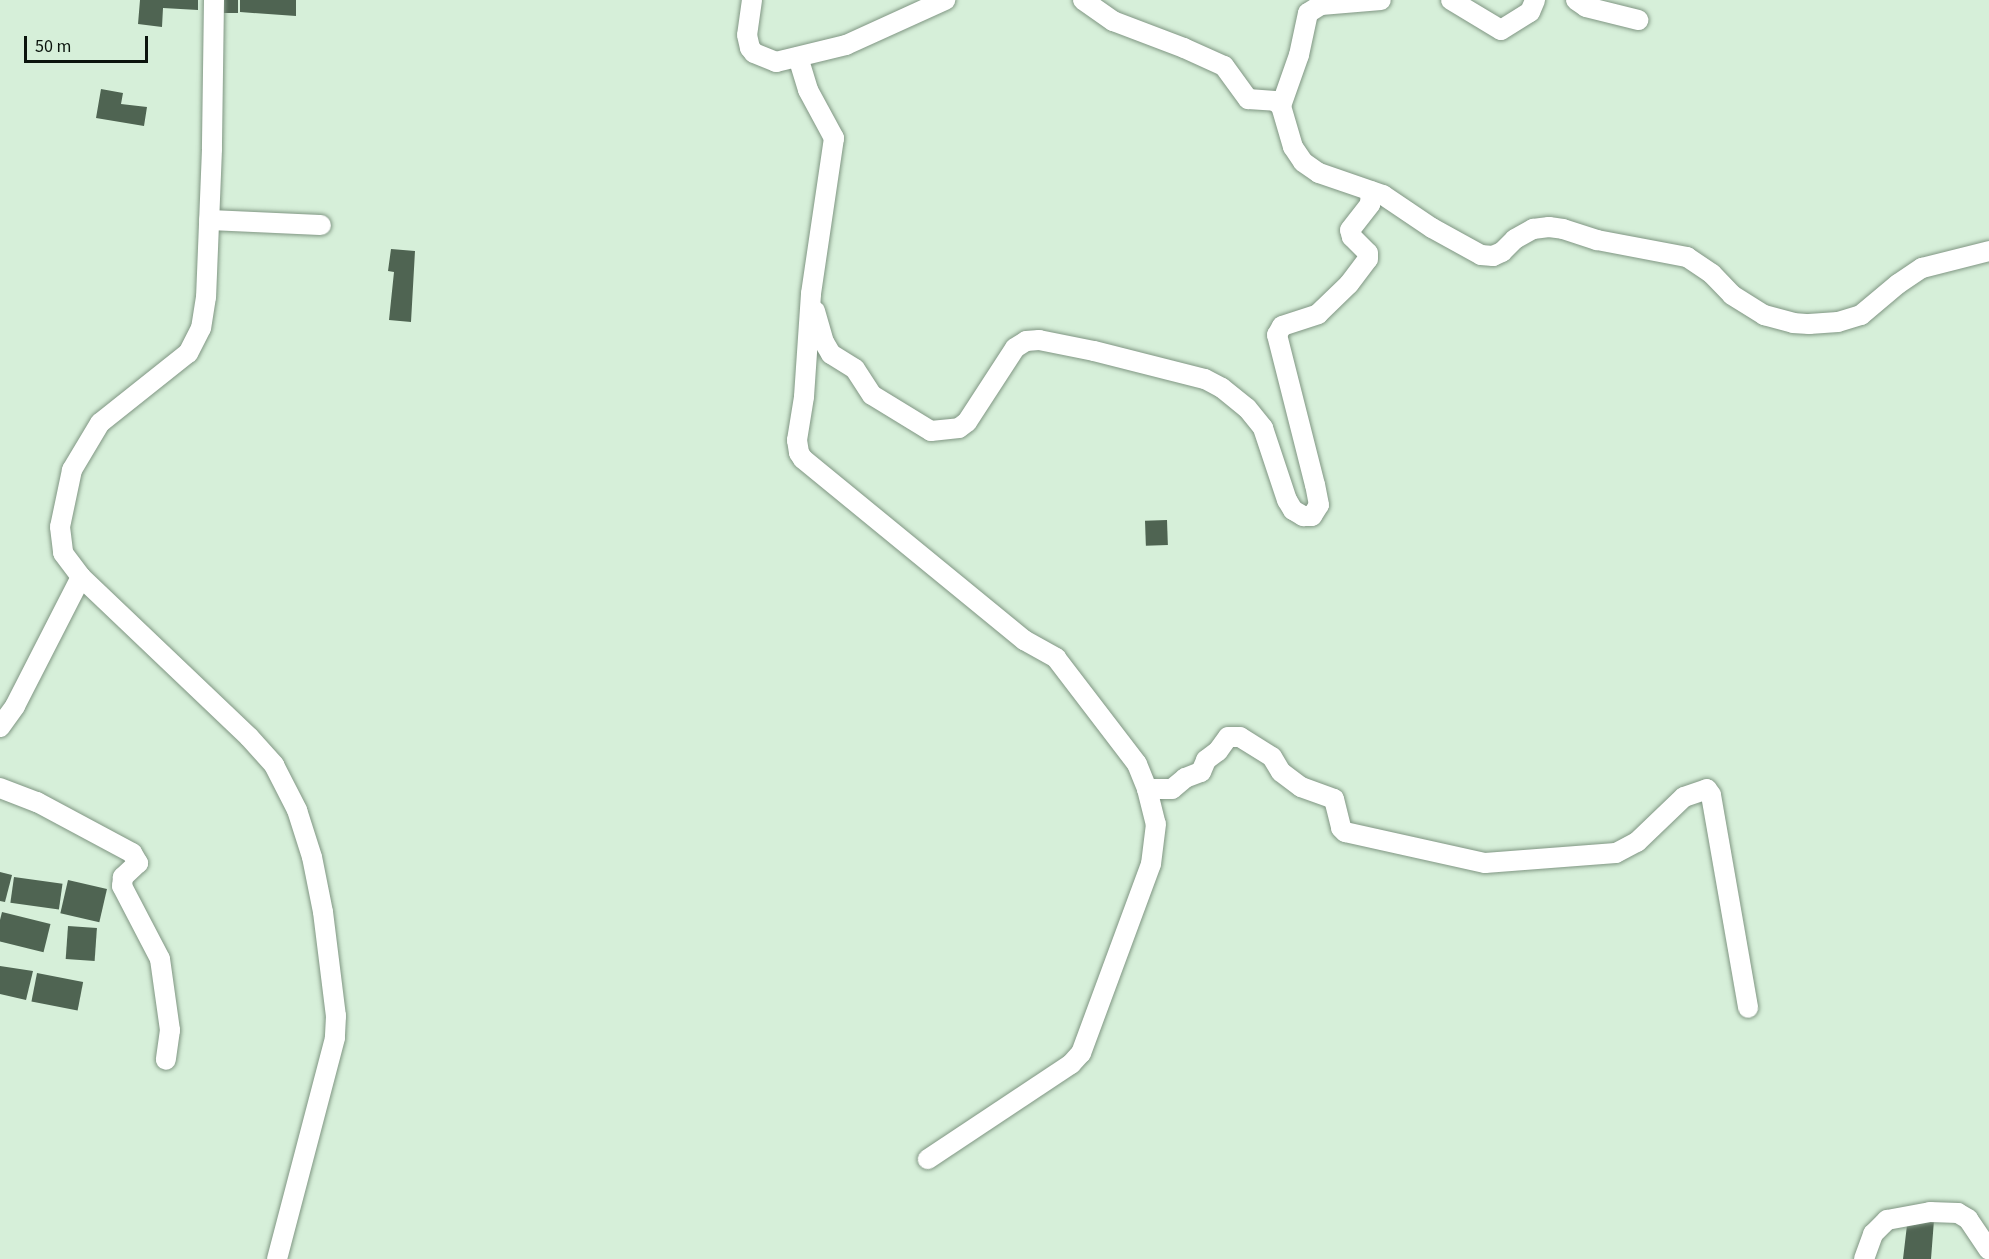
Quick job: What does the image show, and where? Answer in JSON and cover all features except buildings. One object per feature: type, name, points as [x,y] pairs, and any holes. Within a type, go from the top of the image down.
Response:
[{"type":"street","points":[[214,0],[206,297],[201,328],[188,352],[100,423],[72,470],[60,527],[63,553],[81,577],[249,737],[274,765],[297,810],[312,857],[323,912],[336,1016],[335,1038],[278,1259]]},
{"type":"street","points":[[752,0],[747,34],[750,48],[754,53],[776,62],[846,45],[945,0]]},
{"type":"street","points":[[1083,0],[1113,21],[1224,66],[1235,78],[1243,95],[1254,101],[1278,104]]},
{"type":"street","points":[[1380,0],[1321,5],[1308,13],[1299,56],[1278,104],[1293,147],[1303,162],[1319,173],[1370,198],[1383,195],[1432,228],[1480,255],[1493,256],[1533,229],[1549,227],[1597,240],[1687,257],[1712,274],[1732,295],[1764,315],[1793,323],[1838,322],[1861,315],[1898,284],[1922,268],[1989,251]]},
{"type":"street","points":[[1451,0],[1501,30],[1530,12],[1535,0]]},
{"type":"street","points":[[1576,0],[1586,7],[1638,20]]},
{"type":"street","points":[[798,57],[808,90],[834,138],[812,294],[804,397],[797,440],[803,459],[1024,640],[1056,658],[1133,758],[1148,789],[1156,824],[1151,864],[1081,1053],[1071,1065],[928,1159]]},
{"type":"street","points":[[812,294],[827,349],[855,369],[872,395],[931,431],[959,428],[967,422],[1015,348],[1026,341],[1039,340],[1094,351],[1205,379],[1222,388],[1247,408],[1263,428],[1287,500],[1293,510],[1303,516],[1312,516],[1319,505],[1277,335],[1282,326],[1318,314],[1349,284],[1368,258],[1367,251],[1350,233],[1370,198]]},
{"type":"street","points":[[209,220],[321,225]]},
{"type":"street","points":[[0,727],[15,706],[81,577]]},
{"type":"street","points":[[1148,789],[1172,789],[1185,778],[1201,772],[1206,760],[1228,737],[1240,737],[1272,757],[1281,772],[1301,787],[1334,798],[1341,828],[1346,832],[1479,862],[1617,853],[1637,842],[1684,797],[1707,789],[1711,795],[1748,1008]]},
{"type":"street","points":[[0,789],[37,802],[132,853],[138,863],[123,877],[122,886],[160,959],[170,1030],[166,1060]]},
{"type":"street","points":[[1864,1259],[1873,1234],[1887,1220],[1930,1212],[1958,1213],[1968,1219],[1989,1250]]}]
